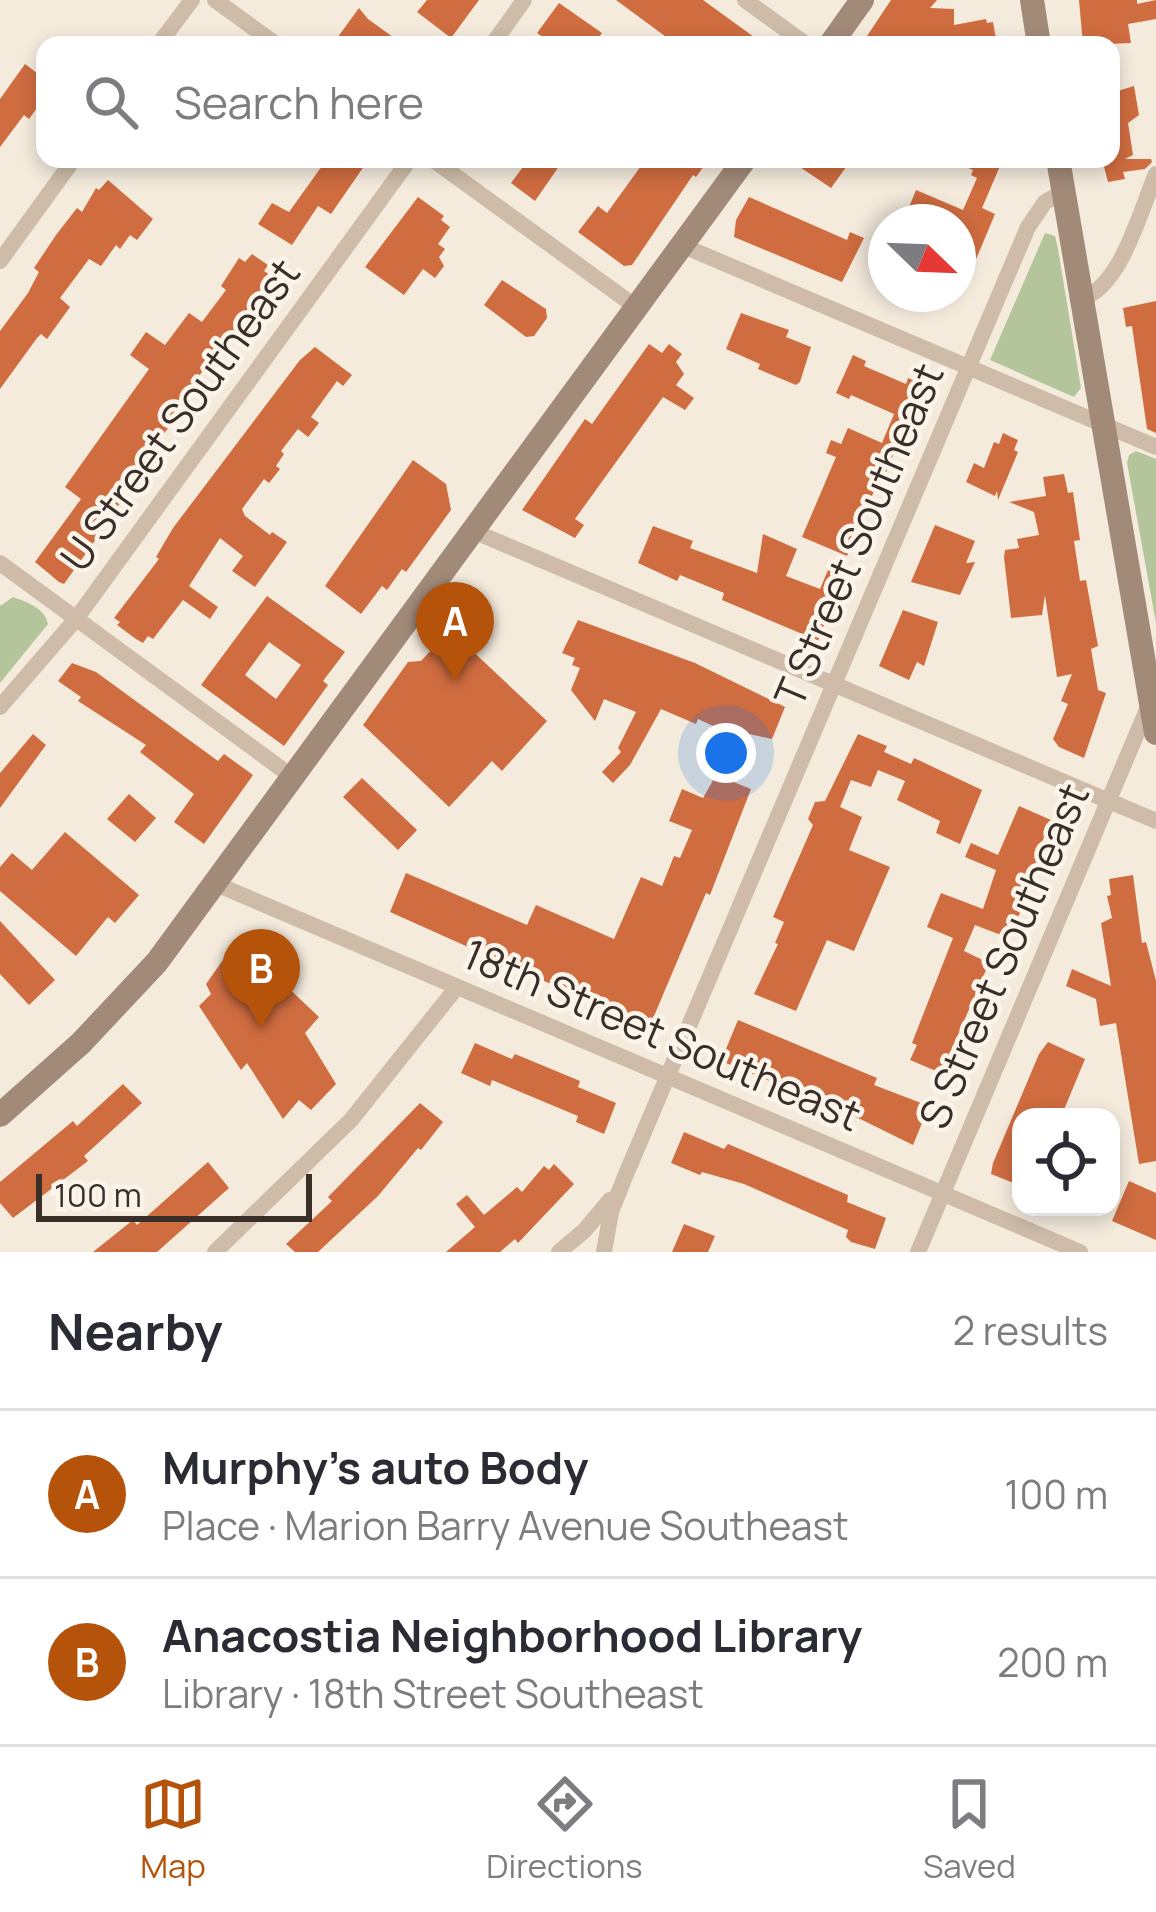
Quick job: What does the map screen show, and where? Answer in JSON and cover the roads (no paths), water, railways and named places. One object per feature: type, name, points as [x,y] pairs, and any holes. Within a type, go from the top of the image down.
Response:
[{"type":"main road","points":[[836,36],[862,0]]},
{"type":"main road","points":[[1032,0],[1038,36]]},
{"type":"main road","points":[[0,1115],[57,1067],[137,986],[217,884],[739,168]]},
{"type":"main road","points":[[1059,168],[1153,693],[1156,733]]},
{"type":"street","points":[[165,36],[192,0]]},
{"type":"street","points":[[215,0],[265,36]]},
{"type":"street","points":[[498,36],[524,0]]},
{"type":"street","points":[[745,0],[795,36]]},
{"type":"street","points":[[0,261],[67,168]]},
{"type":"street","name":"U Street Southeast","points":[[0,706],[76,619],[403,168]]},
{"type":"street","points":[[444,168],[636,307]]},
{"type":"street","points":[[1082,298],[1099,291],[1114,272],[1156,174]]},
{"type":"street","name":"T Street Southeast","points":[[604,1252],[611,1212],[624,1180],[1032,218],[1045,202],[1063,192]]},
{"type":"street","points":[[681,245],[1156,447]]},
{"type":"street","points":[[473,531],[1156,821]]},
{"type":"street","points":[[0,563],[294,778]]},
{"type":"street","name":"S Street Southeast","points":[[918,1252],[1153,693]]},
{"type":"street","name":"18th Street Southeast","points":[[217,884],[1080,1252]]},
{"type":"street","points":[[215,1252],[351,1120],[458,987]]},
{"type":"street","points":[[559,1252],[603,1211],[624,1180]]},
{"type":"place","name":"Murphy's auto Body","points":[[455,681]]},
{"type":"place","name":"Anacostia Neighborhood Library","points":[[261,1028]]}]
